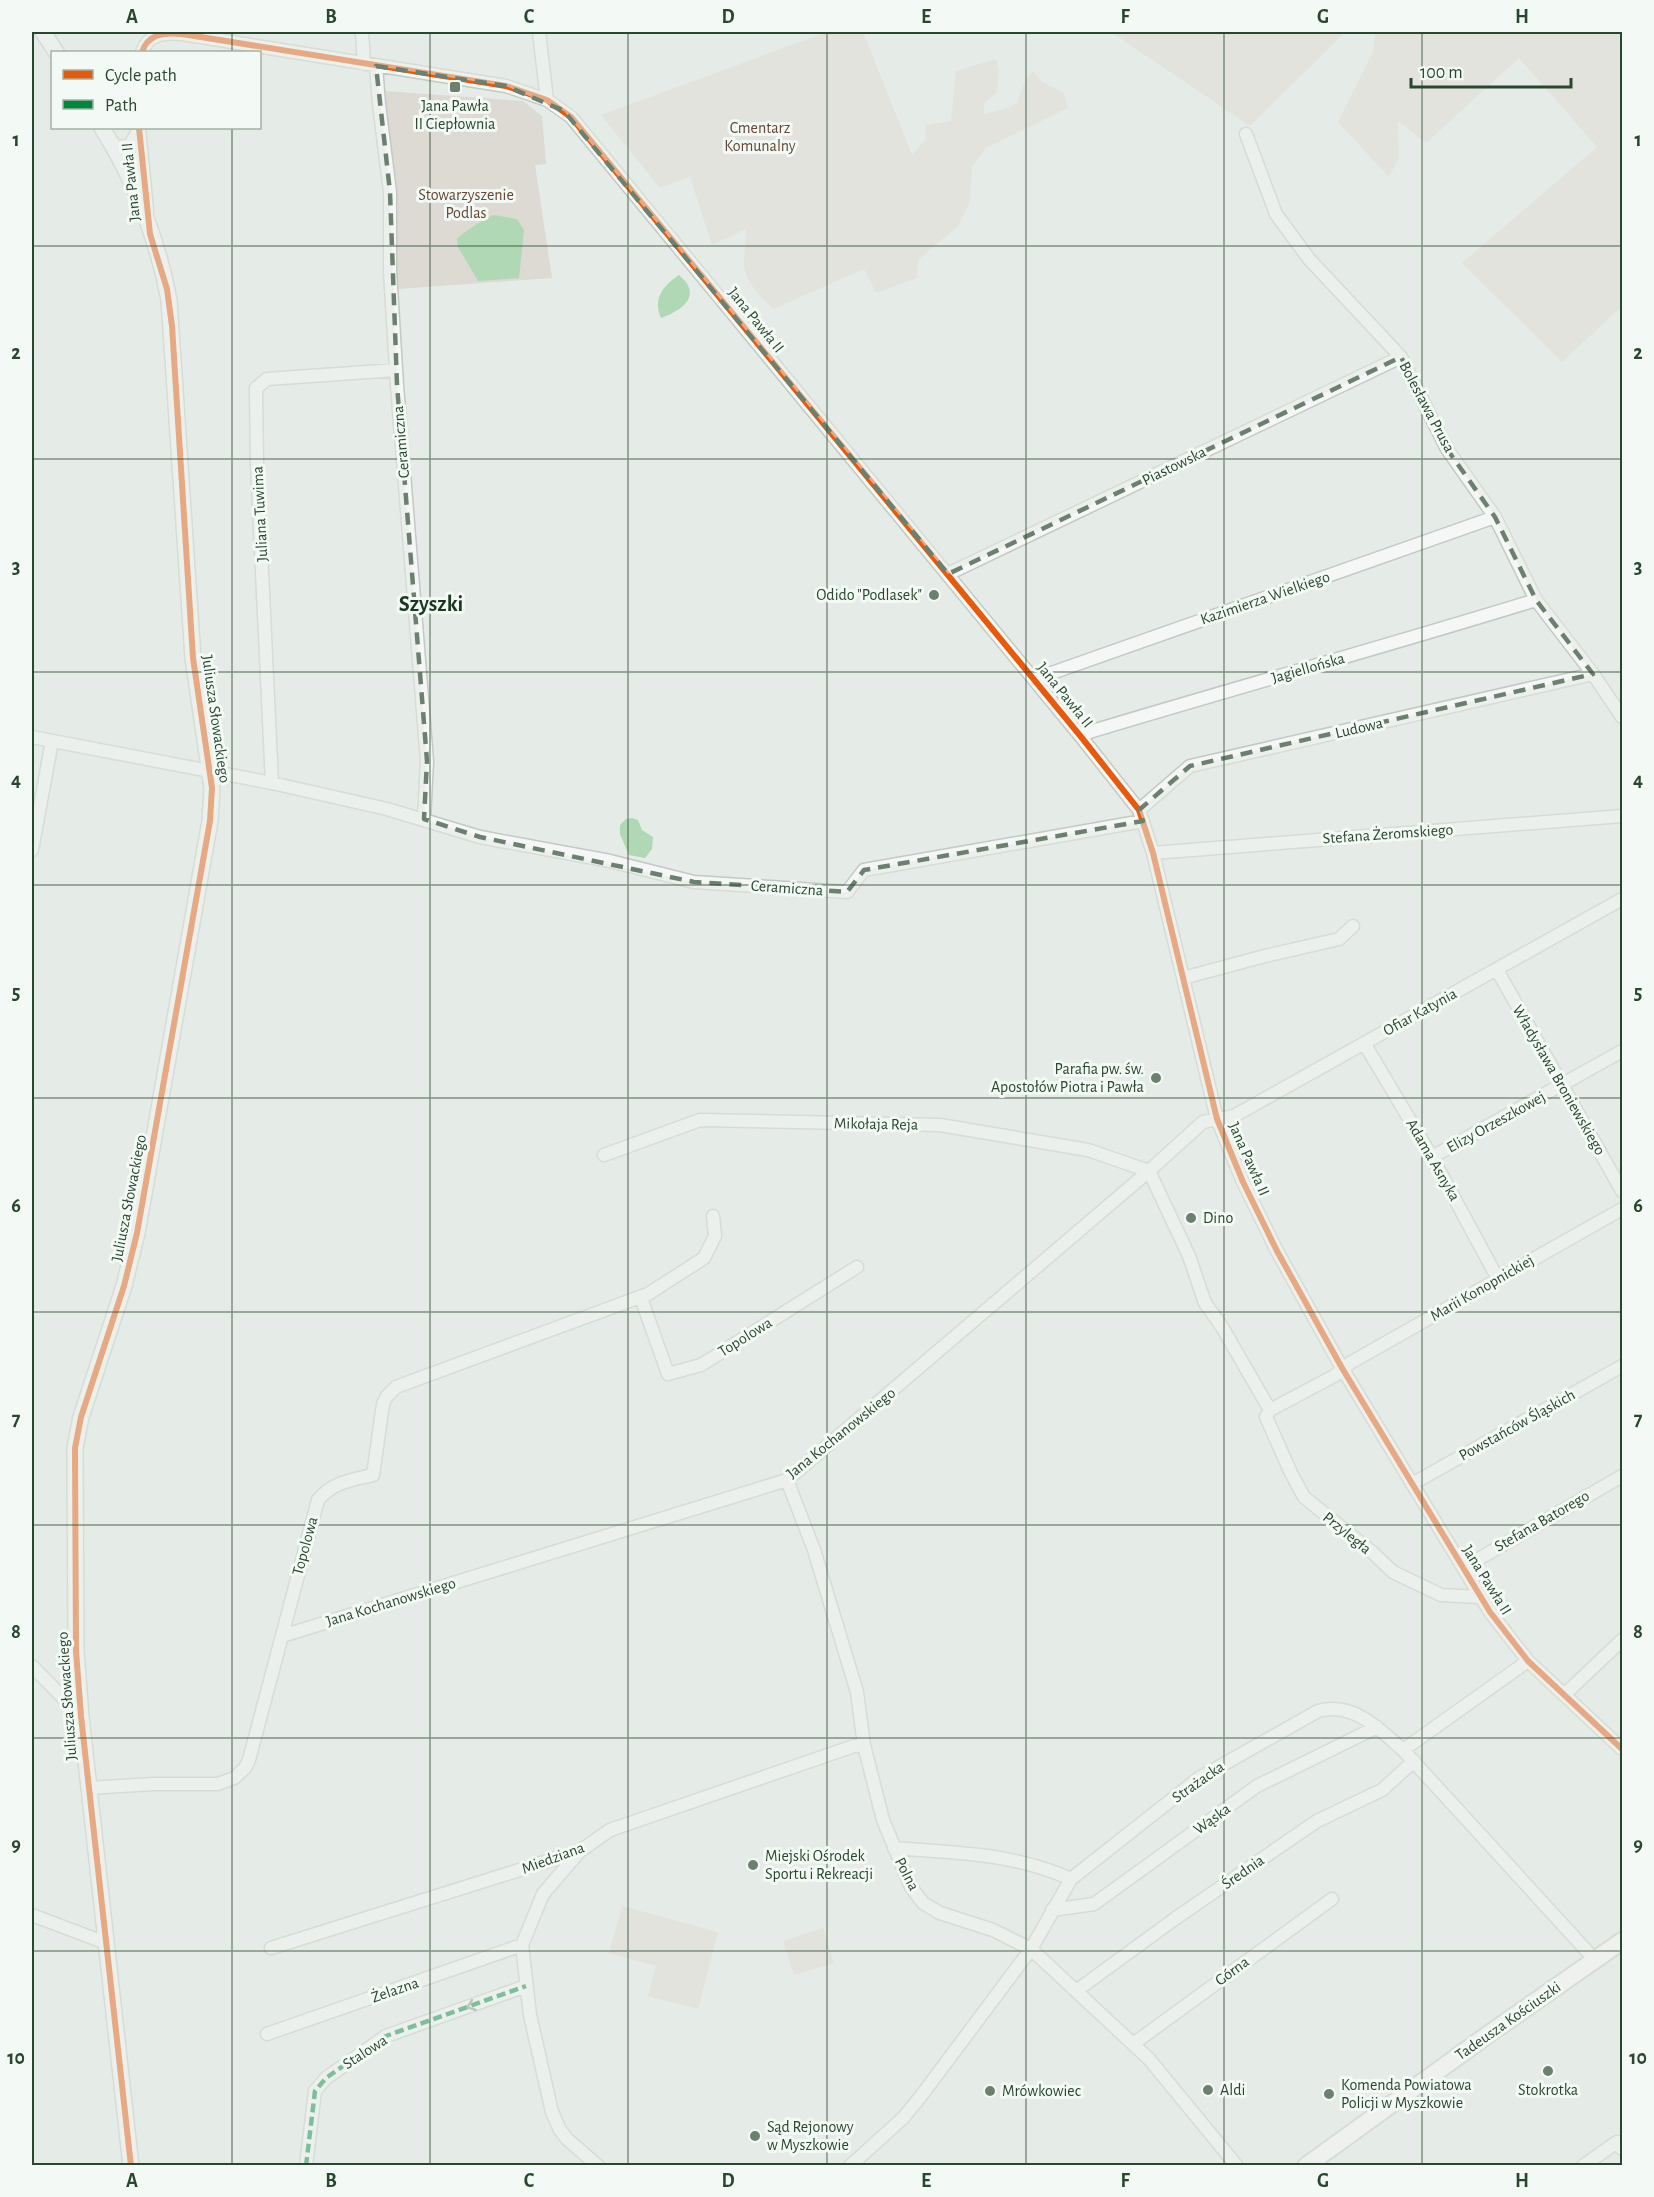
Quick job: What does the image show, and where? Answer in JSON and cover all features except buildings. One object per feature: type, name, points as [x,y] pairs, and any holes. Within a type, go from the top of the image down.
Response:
[{"type":"main road","name":"Tadeusza Kościuszki","points":[[1306,2166],[1492,2031],[1623,1941]]},
{"type":"street","points":[[43,32],[55,51]]},
{"type":"street","name":"Ceramiczna","points":[[362,32],[379,104],[390,192],[390,271],[396,370],[427,762],[423,819]]},
{"type":"street","points":[[539,32],[547,100]]},
{"type":"street","name":"Jana Pawła II","points":[[142,51],[148,40],[171,33],[506,86],[547,100],[571,117],[1036,681],[1141,816],[1153,853],[1216,1119],[1273,1243],[1342,1368],[1480,1597],[1500,1626],[1528,1661],[1623,1749]]},
{"type":"street","name":"Juliusza Słowackiego","points":[[103,129],[115,148],[150,234],[167,289],[172,326],[193,658],[212,788],[210,821],[139,1222],[124,1286],[87,1398],[76,1441],[76,1650],[81,1716],[131,2166]]},
{"type":"street","name":"Jana Pawła II","points":[[115,148],[130,145],[139,129]]},
{"type":"street","name":"Jana Pawła II","points":[[139,129],[150,234]]},
{"type":"street","name":"Bolesława Prusa","points":[[1246,134],[1276,214],[1309,259],[1401,357],[1447,449],[1495,517],[1536,600],[1623,717]]},
{"type":"street","name":"Piastowska","points":[[948,574],[1401,357]]},
{"type":"street","name":"Juliana Tuwima","points":[[272,783],[257,466],[256,388],[267,379],[396,370]]},
{"type":"street","name":"Kazimierza Wielkiego","points":[[1036,681],[1046,675],[1495,517]]},
{"type":"street","name":"Jagiellońska","points":[[1082,738],[1089,732],[1536,600]]},
{"type":"street","name":"Ludowa","points":[[1141,816],[1190,766],[1593,674]]},
{"type":"street","name":"Ceramiczna","points":[[32,737],[272,783],[387,809],[480,837],[610,861],[694,882],[847,892],[864,870],[1141,816]]},
{"type":"street","points":[[32,850],[52,741]]},
{"type":"street","name":"Stefana Żeromskiego","points":[[1153,853],[1623,816]]},
{"type":"street","name":"Ofiar Katynia","points":[[1216,1119],[1234,1116],[1623,899]]},
{"type":"street","points":[[1183,978],[1264,956],[1340,939],[1353,926]]},
{"type":"street","name":"Władysława Broniewskiego","points":[[1497,970],[1623,1191]]},
{"type":"street","name":"Adama Asnyka","points":[[1364,1043],[1432,1157],[1498,1279]]},
{"type":"street","name":"Elizy Orzeszkowej","points":[[1432,1157],[1623,1051]]},
{"type":"street","name":"Jana Kochanowskiego","points":[[282,1636],[787,1480],[1149,1172],[1203,1122],[1216,1119]]},
{"type":"street","name":"Mikołaja Reja","points":[[604,1155],[700,1120],[940,1125],[1088,1150],[1149,1172]]},
{"type":"street","name":"Przyległa","points":[[1149,1172],[1189,1256],[1205,1303],[1222,1327],[1270,1410],[1266,1418],[1304,1497],[1393,1572],[1441,1595],[1480,1597]]},
{"type":"street","name":"Marii Konopnickiej","points":[[1342,1368],[1623,1209]]},
{"type":"street","name":"Topolowa","points":[[88,1788],[153,1784],[209,1785],[227,1782],[245,1768],[318,1500],[338,1483],[373,1475],[383,1404],[387,1396],[396,1388],[641,1298],[704,1258],[715,1236],[713,1216]]},
{"type":"street","name":"Topolowa","points":[[641,1298],[668,1374],[701,1365],[857,1267]]},
{"type":"street","name":"Powstańców Śląskich","points":[[1412,1484],[1623,1366]]},
{"type":"street","points":[[1270,1410],[1334,1376],[1342,1368]]},
{"type":"street","name":"Polna","points":[[787,1480],[814,1550],[857,1692],[864,1745],[883,1820],[911,1887],[923,1903],[940,1913],[993,1930],[1031,1949],[1149,2059],[1237,2166]]},
{"type":"street","name":"Stefana Batorego","points":[[1463,1568],[1621,1480]]},
{"type":"street","points":[[1564,1695],[1623,1640]]},
{"type":"street","points":[[1403,1750],[1528,1661]]},
{"type":"street","points":[[32,1666],[81,1716]]},
{"type":"street","name":"Strażacka","points":[[850,2166],[898,2123],[915,2104],[1031,1949],[1071,1879],[1199,1778],[1318,1711],[1345,1709],[1377,1727],[1403,1750],[1596,1961]]},
{"type":"street","name":"Wąska","points":[[1052,1910],[1094,1905],[1257,1786],[1377,1727]]},
{"type":"street","name":"Miedziana","points":[[271,1948],[580,1851],[610,1830],[854,1746],[864,1745]]},
{"type":"street","name":"Średnia","points":[[1076,1991],[1176,1918],[1317,1821],[1382,1790],[1414,1761]]},
{"type":"street","points":[[894,1848],[1002,1857],[1044,1867],[1071,1879]]},
{"type":"street","points":[[580,1851],[543,1894],[522,1945],[526,1986],[537,2048],[552,2112],[567,2139],[598,2166]]},
{"type":"street","name":"Górna","points":[[1133,2044],[1332,1899]]},
{"type":"street","points":[[32,1915],[106,1943]]},
{"type":"street","name":"Żelazna","points":[[267,2034],[522,1945]]},
{"type":"street","name":"Stalowa","points":[[306,2166],[315,2091],[326,2078],[387,2036],[526,1986]]},
{"type":"street","points":[[1582,2166],[1617,2142],[1623,2149]]},
{"type":"highlighted area","points":[[376,66],[506,86],[564,111],[948,574],[1401,357],[1447,449],[1495,517],[1536,600],[1593,674],[1190,766],[1139,810],[1143,821],[864,870],[847,892],[694,882],[480,837],[424,819],[427,761],[397,385],[390,192]]},
{"type":"green space","name":"Cmentarz Komunalny","points":[[827,32],[863,32],[912,155],[926,139],[925,125],[951,121],[956,71],[996,59],[999,70],[997,92],[984,103],[984,114],[1008,108],[1017,103],[1025,81],[1033,71],[1044,83],[1064,93],[1068,108],[986,148],[972,167],[970,201],[959,225],[918,260],[917,278],[876,293],[864,269],[773,309],[746,276],[744,262],[746,229],[712,245],[690,177],[660,188],[601,115]]},
{"type":"green space","points":[[1111,32],[1345,32],[1250,126]]},
{"type":"green space","points":[[1375,32],[1622,32],[1622,306],[1562,362],[1462,263],[1597,147],[1519,58],[1426,143],[1398,121],[1399,157],[1389,177],[1338,122],[1373,53]]},
{"type":"green space","name":"Stowarzyszenie Podlas","points":[[384,91],[523,101],[542,116],[546,164],[535,165],[552,278],[396,289]]},
{"type":"green space","points":[[622,1906],[718,1932],[698,2009],[648,1996],[656,1966],[609,1953]]},
{"type":"green space","points":[[823,1928],[834,1963],[794,1975],[783,1941]]},
{"type":"shaded area","points":[[494,215],[517,219],[524,230],[519,278],[478,281],[458,247],[457,239]]},
{"type":"shaded area","points":[[679,275],[686,282],[690,295],[683,306],[661,318],[658,304],[661,293]]},
{"type":"shaded area","points":[[626,819],[638,820],[642,830],[653,837],[652,849],[645,858],[629,855],[620,834],[620,825]]},
{"type":"marked path","points":[[306,2166],[315,2091],[326,2078],[386,2036],[526,1986]]},
{"type":"cycle path","points":[[142,51],[148,41],[153,38],[169,33],[182,34],[506,86],[547,100],[571,117],[1139,810],[1153,853],[1217,1119],[1243,1182],[1277,1251],[1342,1368],[1490,1612],[1528,1661],[1622,1749]]},
{"type":"cycle path","points":[[131,2166],[81,1716],[76,1651],[75,1448],[81,1417],[124,1286],[137,1233],[210,821],[212,788],[193,658],[172,326],[167,289],[150,234],[139,129]]},
{"type":"place","name":"Jana Pawła II Ciepłownia","points":[[455,87]]},
{"type":"place","name":"Odido \"Podlasek\"","points":[[934,595]]},
{"type":"place","name":"Parafia pw. św. Apostołów Piotra i Pawła","points":[[1156,1078]]},
{"type":"place","name":"Dino","points":[[1191,1218]]},
{"type":"place","name":"Miejski Ośrodek Sportu i Rekreacji","points":[[753,1865]]},
{"type":"place","name":"Stokrotka","points":[[1548,2071]]},
{"type":"place","name":"Aldi","points":[[1208,2090]]},
{"type":"place","name":"Mrówkowiec","points":[[990,2091]]},
{"type":"place","name":"Komenda Powiatowa Policji w Myszkowie","points":[[1329,2094]]},
{"type":"place","name":"Sąd Rejonowy w Myszkowie","points":[[755,2136]]},
{"type":"district","name":"Szyszki","points":[[431,604]]}]
